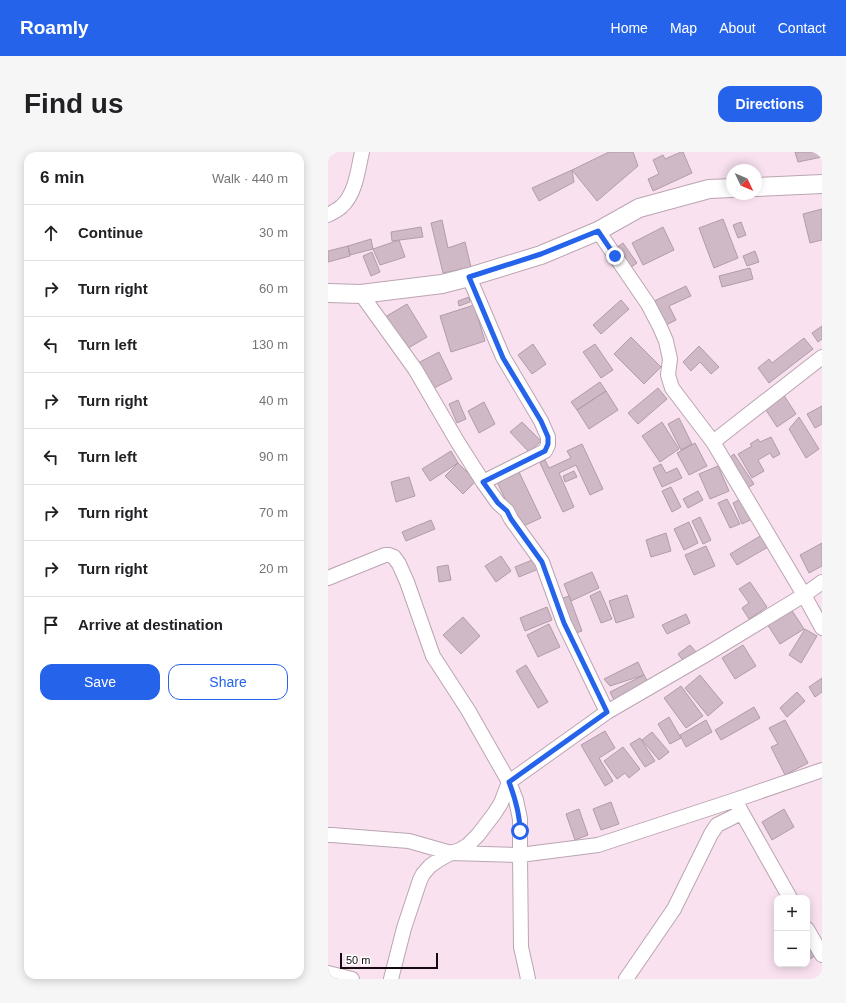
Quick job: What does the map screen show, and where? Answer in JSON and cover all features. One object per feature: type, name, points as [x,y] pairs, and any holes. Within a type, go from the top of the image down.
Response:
[{"type":"street","points":[[328,215],[343,205],[351,194],[362,152]]},
{"type":"street","points":[[762,187],[822,184]]},
{"type":"street","points":[[328,293],[361,294],[442,284],[469,277],[541,254],[598,231],[639,208],[709,189],[726,188]]},
{"type":"street","points":[[598,231],[648,304],[660,327],[666,341],[670,359],[668,375],[672,388],[713,442],[822,628]]},
{"type":"street","points":[[469,277],[503,358],[541,421],[548,437],[548,444],[545,451],[483,482]]},
{"type":"street","points":[[361,294],[415,369],[483,482],[498,503],[507,511],[511,519],[542,562],[564,623],[607,712]]},
{"type":"street","points":[[713,442],[822,356]]},
{"type":"street","points":[[328,578],[385,555],[394,557],[407,582],[433,656],[468,710],[509,782],[516,800],[520,819],[521,947],[528,979]]},
{"type":"street","points":[[391,979],[404,928],[423,874],[430,866],[440,859],[468,845],[478,835],[501,802],[509,782],[607,712],[804,595],[822,582]]},
{"type":"street","points":[[328,835],[409,841],[451,853],[520,855],[598,845],[822,770]]},
{"type":"street","points":[[735,800],[788,895]]},
{"type":"street","points":[[626,979],[674,910],[711,834],[717,825],[741,813]]},
{"type":"street","points":[[808,931],[822,955]]},
{"type":"street","points":[[328,973],[352,979]]},
{"type":"building","points":[[609,152],[633,152],[638,166],[597,201],[572,170]]},
{"type":"building","points":[[683,152],[692,173],[653,191],[648,179],[659,174],[653,160],[663,155],[665,159]]},
{"type":"building","points":[[795,152],[822,152],[822,157],[798,162]]},
{"type":"building","points":[[572,170],[574,182],[539,201],[532,188]]},
{"type":"building","points":[[822,209],[822,240],[810,243],[803,214]]},
{"type":"building","points":[[723,219],[738,258],[714,268],[699,228]]},
{"type":"building","points":[[442,220],[448,248],[465,242],[471,267],[443,273],[431,223]]},
{"type":"building","points":[[741,222],[746,235],[738,238],[733,225]]},
{"type":"building","points":[[421,227],[423,237],[392,241],[391,232]]},
{"type":"building","points":[[663,227],[674,250],[643,265],[632,243]]},
{"type":"building","points":[[371,239],[373,249],[350,255],[348,246]]},
{"type":"building","points":[[399,240],[405,257],[380,265],[373,249]]},
{"type":"building","points":[[623,243],[637,263],[627,270],[613,250]]},
{"type":"building","points":[[348,246],[350,256],[328,262],[328,251]]},
{"type":"building","points":[[755,251],[759,262],[747,266],[743,256]]},
{"type":"building","points":[[372,252],[380,272],[371,276],[363,256]]},
{"type":"building","points":[[750,268],[753,279],[722,287],[719,276]]},
{"type":"building","points":[[686,286],[691,296],[669,306],[676,320],[664,326],[652,302]]},
{"type":"building","points":[[469,297],[470,302],[459,306],[458,301]]},
{"type":"building","points":[[621,300],[629,309],[601,334],[593,325]]},
{"type":"building","points":[[407,304],[427,337],[405,350],[385,317]]},
{"type":"building","points":[[474,305],[485,341],[451,352],[440,316]]},
{"type":"building","points":[[822,326],[822,339],[818,342],[812,333]]},
{"type":"building","points":[[631,337],[661,367],[644,384],[614,354]]},
{"type":"building","points":[[804,338],[813,349],[769,383],[758,368],[769,359],[772,363]]},
{"type":"building","points":[[533,344],[546,364],[532,374],[518,355]]},
{"type":"building","points":[[595,344],[613,370],[601,378],[583,352]]},
{"type":"building","points":[[699,346],[719,367],[711,374],[700,362],[691,371],[683,362]]},
{"type":"building","points":[[439,352],[452,379],[432,389],[418,363]]},
{"type":"building","points":[[600,382],[606,391],[577,410],[571,402]]},
{"type":"building","points":[[658,388],[667,399],[638,424],[628,413]]},
{"type":"building","points":[[606,391],[618,410],[589,429],[577,410]]},
{"type":"building","points":[[783,394],[796,414],[777,427],[764,407]]},
{"type":"building","points":[[458,400],[466,419],[457,423],[449,404]]},
{"type":"building","points":[[484,402],[495,424],[479,433],[468,411]]},
{"type":"building","points":[[822,406],[822,424],[815,428],[807,414]]},
{"type":"building","points":[[799,417],[819,449],[806,458],[789,429]]},
{"type":"building","points":[[679,418],[692,444],[681,450],[668,424]]},
{"type":"building","points":[[522,422],[541,441],[529,452],[510,432]]},
{"type":"building","points":[[662,422],[679,449],[660,462],[642,436]]},
{"type":"building","points":[[771,437],[780,454],[773,458],[770,453],[758,460],[764,471],[752,478],[738,454],[752,446],[750,444],[758,439],[760,442]]},
{"type":"building","points":[[695,443],[707,466],[689,475],[677,453]]},
{"type":"building","points":[[582,444],[603,489],[590,495],[576,465],[559,473],[574,507],[563,512],[540,463],[545,460],[549,468],[571,458],[567,451]]},
{"type":"building","points":[[451,451],[458,463],[430,481],[422,469]]},
{"type":"building","points":[[734,454],[754,484],[746,489],[726,460]]},
{"type":"building","points":[[458,463],[476,481],[463,494],[445,476]]},
{"type":"building","points":[[661,464],[666,473],[677,468],[682,478],[662,487],[653,468]]},
{"type":"building","points":[[718,466],[729,491],[710,499],[699,474]]},
{"type":"building","points":[[574,471],[577,477],[565,482],[563,476]]},
{"type":"building","points":[[519,472],[541,518],[519,528],[497,482]]},
{"type":"building","points":[[409,477],[415,496],[396,502],[391,482]]},
{"type":"building","points":[[671,487],[681,507],[672,512],[662,491]]},
{"type":"building","points":[[698,491],[703,500],[688,508],[683,499]]},
{"type":"building","points":[[744,497],[754,518],[742,524],[733,503]]},
{"type":"building","points":[[727,499],[740,524],[730,528],[718,503]]},
{"type":"building","points":[[700,517],[711,540],[703,544],[692,521]]},
{"type":"building","points":[[431,520],[435,529],[406,541],[402,532]]},
{"type":"building","points":[[689,522],[698,543],[684,550],[674,529]]},
{"type":"building","points":[[666,533],[671,551],[651,557],[646,540]]},
{"type":"building","points":[[762,535],[768,547],[737,565],[730,554]]},
{"type":"building","points":[[822,543],[822,566],[809,573],[800,555]]},
{"type":"building","points":[[706,546],[715,566],[694,575],[685,555]]},
{"type":"building","points":[[501,556],[511,571],[496,582],[485,566]]},
{"type":"building","points":[[537,558],[541,568],[519,577],[515,567]]},
{"type":"building","points":[[448,565],[451,580],[439,582],[437,567]]},
{"type":"building","points":[[592,572],[599,588],[571,601],[564,584]]},
{"type":"building","points":[[750,582],[767,607],[749,619],[742,608],[749,603],[739,589]]},
{"type":"building","points":[[600,591],[612,619],[601,623],[590,596]]},
{"type":"building","points":[[627,595],[634,617],[616,623],[609,601]]},
{"type":"building","points":[[569,596],[582,631],[573,634],[560,599]]},
{"type":"building","points":[[547,607],[552,620],[525,631],[520,618]]},
{"type":"building","points":[[791,609],[804,629],[780,644],[767,624]]},
{"type":"building","points":[[686,614],[690,623],[667,634],[662,625]]},
{"type":"building","points":[[463,617],[480,636],[461,654],[443,635]]},
{"type":"building","points":[[549,624],[560,647],[538,657],[527,635]]},
{"type":"building","points":[[805,629],[817,636],[801,663],[789,655]]},
{"type":"building","points":[[690,645],[697,653],[685,663],[678,654]]},
{"type":"building","points":[[743,645],[756,666],[735,679],[722,658]]},
{"type":"building","points":[[638,662],[644,675],[610,686],[604,679]]},
{"type":"building","points":[[526,665],[548,702],[538,708],[516,671]]},
{"type":"building","points":[[644,675],[649,684],[614,700],[610,692]]},
{"type":"building","points":[[700,675],[723,703],[708,716],[685,688]]},
{"type":"building","points":[[822,678],[822,692],[815,697],[809,687]]},
{"type":"building","points":[[681,686],[703,716],[686,728],[664,698]]},
{"type":"building","points":[[797,692],[805,701],[787,717],[780,708]]},
{"type":"building","points":[[754,707],[760,718],[721,740],[715,730]]},
{"type":"building","points":[[669,717],[681,738],[670,744],[658,724]]},
{"type":"building","points":[[706,720],[712,732],[686,747],[680,735]]},
{"type":"building","points":[[785,720],[808,763],[785,775],[771,747],[778,744],[769,728]]},
{"type":"building","points":[[605,731],[615,748],[599,758],[613,781],[605,786],[581,745]]},
{"type":"building","points":[[652,732],[669,752],[659,760],[642,740]]},
{"type":"building","points":[[640,738],[655,761],[645,767],[630,744]]},
{"type":"building","points":[[623,747],[640,769],[629,778],[625,773],[617,779],[604,761]]},
{"type":"building","points":[[611,802],[619,824],[601,830],[593,809]]},
{"type":"building","points":[[579,809],[588,835],[575,840],[566,814]]},
{"type":"building","points":[[784,809],[794,827],[772,840],[762,822]]},
{"type":"building","points":[[810,946],[816,955],[810,959]]},
{"type":"route","points":[[520,831],[520,819],[516,800],[509,782],[607,712],[564,623],[542,562],[511,519],[507,511],[498,503],[483,482],[545,451],[548,444],[548,437],[528,398],[503,358],[469,277],[541,254],[598,231],[615,256]]}]
